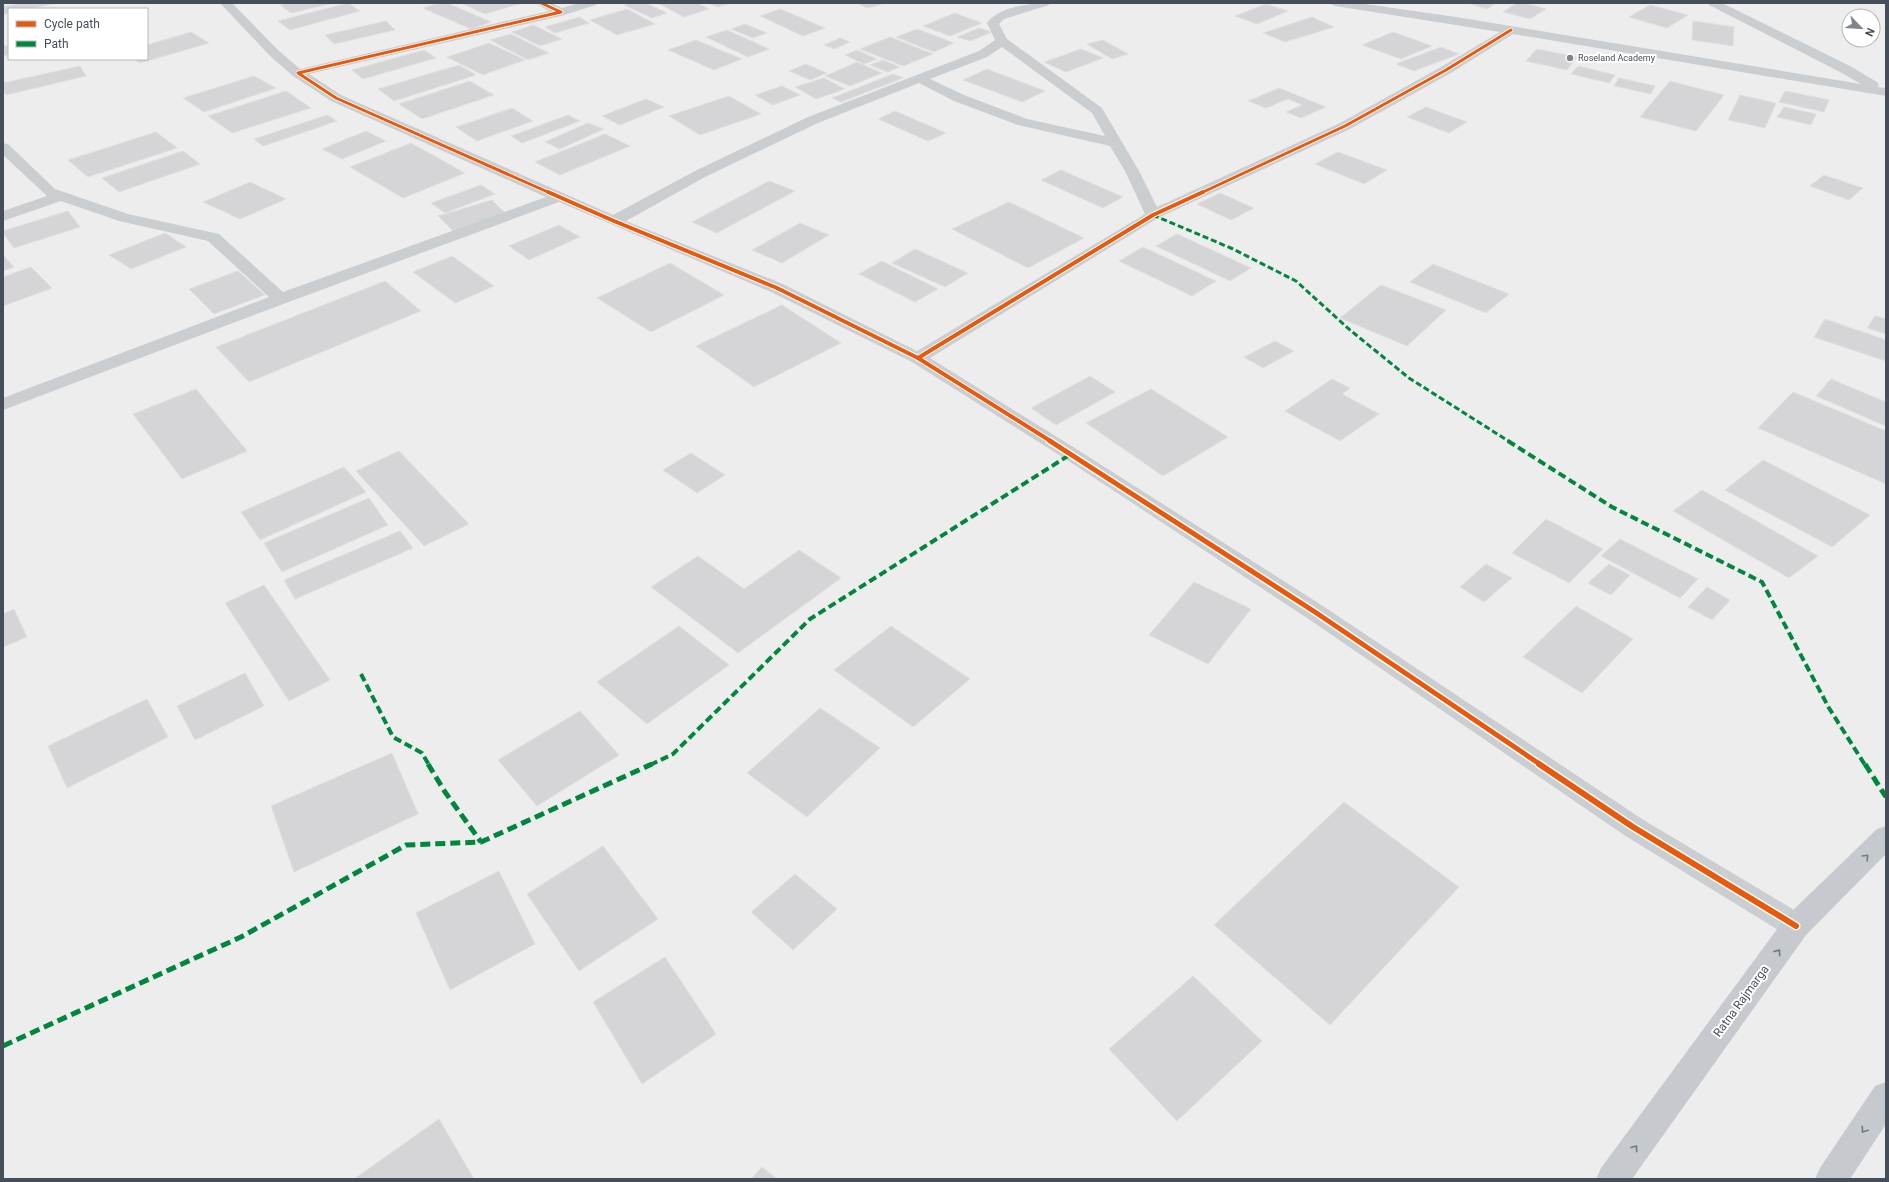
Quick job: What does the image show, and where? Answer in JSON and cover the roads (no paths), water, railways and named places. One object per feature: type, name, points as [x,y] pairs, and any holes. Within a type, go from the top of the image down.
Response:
[{"type":"main road","name":"Ratna Rajmarga","points":[[1612,1179],[1796,926],[1886,837]]},
{"type":"main road","points":[[1832,1179],[1886,1097]]},
{"type":"street","points":[[226,3],[273,52],[298,73],[336,98],[614,221],[777,288],[918,358],[1071,454],[1314,612],[1633,827],[1796,926]]},
{"type":"street","points":[[541,3],[561,12]]},
{"type":"street","points":[[298,73],[561,12],[592,3]]},
{"type":"street","points":[[1046,3],[1000,16],[993,23],[1002,41],[1097,111],[1132,171],[1153,214]]},
{"type":"street","points":[[1334,3],[1511,30],[1885,92]]},
{"type":"street","points":[[1713,3],[1885,92]]},
{"type":"street","points":[[918,358],[1153,214],[1345,126],[1446,70],[1511,30]]},
{"type":"street","points":[[614,221],[700,174],[813,120],[983,54],[1002,41]]},
{"type":"street","points":[[920,79],[959,98],[1023,122],[1115,143]]},
{"type":"street","points":[[3,147],[50,192],[124,218],[213,238],[280,299]]},
{"type":"street","points":[[3,216],[61,196]]},
{"type":"street","points":[[3,404],[280,299],[559,197]]},
{"type":"place","name":"Roseland Academy","points":[[1570,58]]}]
